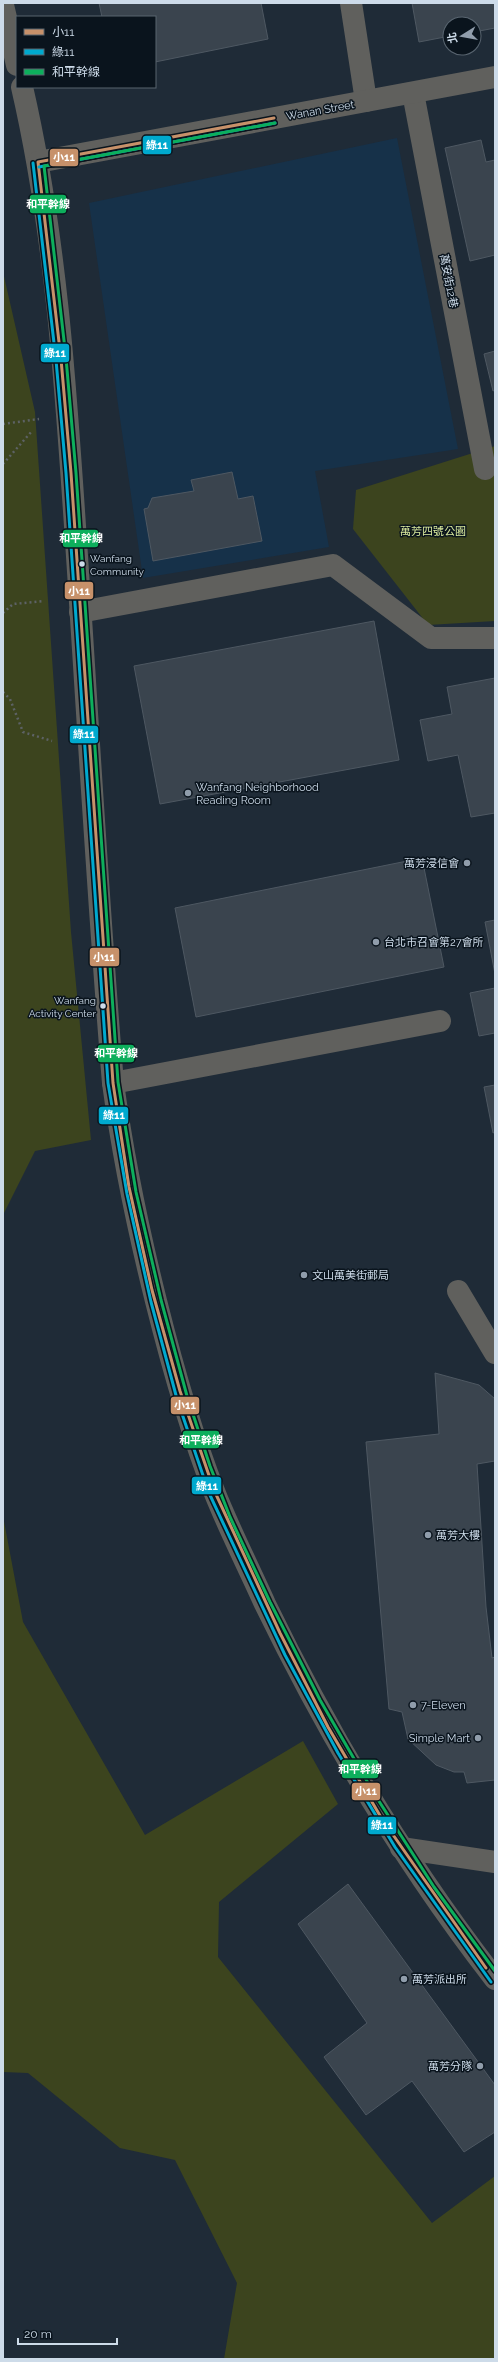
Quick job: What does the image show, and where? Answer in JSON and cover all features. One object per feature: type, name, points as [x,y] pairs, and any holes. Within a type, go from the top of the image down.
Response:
[{"type":"street","name":"Wanan Street","points":[[351,3],[366,101]]},
{"type":"street","points":[[3,5],[16,61]]},
{"type":"street","name":"Wanan Street","points":[[38,162],[495,77]]},
{"type":"street","points":[[22,88],[38,162],[61,359],[112,1083],[124,1160],[147,1265],[190,1423],[214,1491],[239,1549],[286,1646],[323,1716],[401,1848],[492,1969]]},
{"type":"street","name":"萬安街12巷","points":[[413,92],[485,469]]},
{"type":"street","points":[[80,612],[333,565],[431,638],[495,638]]},
{"type":"street","points":[[112,1083],[440,1021]]},
{"type":"street","points":[[458,1291],[495,1353]]},
{"type":"street","points":[[401,1848],[495,1862]]},
{"type":"path","points":[[3,424],[41,418]]},
{"type":"path","points":[[3,464],[32,431]]},
{"type":"path","points":[[3,613],[13,604],[44,601]]},
{"type":"path","points":[[3,692],[10,699],[23,732],[52,741]]},
{"type":"shaded area","points":[[397,138],[458,449],[315,471],[329,547],[143,578],[89,203]]},
{"type":"green space","points":[[3,272],[35,412],[71,932],[91,1140],[35,1151],[3,1215]]},
{"type":"green space","name":"萬芳四號公園","points":[[495,446],[495,621],[428,625],[353,529],[356,490]]},
{"type":"green space","points":[[3,1516],[23,1622],[145,1835],[303,1741],[338,1804],[219,1902],[218,1957],[432,2223],[495,2176],[495,2359],[224,2359],[237,2283],[175,2160],[120,2148],[28,2073],[3,2072]]},
{"type":"building","points":[[99,3],[261,3],[268,39],[156,62],[156,16],[102,16]]},
{"type":"building","points":[[412,3],[495,3],[495,28],[482,30],[482,16],[442,16],[442,38],[419,42]]},
{"type":"building","points":[[481,140],[486,162],[495,160],[495,255],[470,261],[445,148]]},
{"type":"building","points":[[495,351],[495,390],[493,391],[484,354]]},
{"type":"building","points":[[232,472],[238,499],[253,496],[262,541],[153,561],[144,509],[148,508],[152,498],[194,491],[191,480]]},
{"type":"building","points":[[374,621],[399,760],[160,804],[134,666]]},
{"type":"building","points":[[495,678],[495,813],[471,817],[458,755],[428,761],[420,720],[452,714],[447,687]]},
{"type":"building","points":[[422,858],[444,967],[196,1017],[175,908]]},
{"type":"building","points":[[495,920],[495,974],[485,922]]},
{"type":"building","points":[[495,988],[495,1033],[479,1036],[470,993]]},
{"type":"building","points":[[495,1085],[495,1132],[493,1133],[484,1087]]},
{"type":"building","name":"萬芳大樓","points":[[435,1373],[479,1385],[495,1399],[495,1461],[477,1464],[486,1607],[492,1658],[495,1657],[495,1780],[467,1783],[464,1772],[454,1772],[436,1765],[408,1739],[402,1712],[389,1709],[366,1442],[439,1434]]},
{"type":"building","points":[[348,1884],[495,2085],[495,2132],[464,2152],[412,2081],[366,2115],[324,2057],[367,2023],[298,1924]]},
{"type":"transit line","name":"小11","points":[[274,118],[38,162],[61,359],[71,473],[113,1083],[129,1187],[152,1290],[180,1391],[214,1490],[280,1633],[328,1727],[382,1819],[486,1968]]},
{"type":"transit line","name":"綠11","points":[[39,167],[275,123]]},
{"type":"transit line","name":"和平幹線","points":[[275,123],[44,166],[66,358],[76,473],[118,1082],[136,1192],[161,1300],[187,1396],[210,1466],[230,1517],[270,1602],[320,1700],[375,1795],[434,1887],[495,1971]]},
{"type":"transit line","name":"綠11","points":[[33,163],[56,360],[66,473],[108,1083],[127,1194],[151,1302],[177,1399],[209,1493],[285,1655],[338,1753],[395,1847],[491,1982]]},
{"type":"place","name":"Wanfang Community","points":[[82,564]]},
{"type":"place","name":"Wanfang Neighborhood Reading Room","points":[[188,793]]},
{"type":"place","name":"萬芳浸信會","points":[[467,863]]},
{"type":"place","name":"台北市召會第27會所","points":[[376,942]]},
{"type":"place","name":"Wanfang Activity Center","points":[[103,1006]]},
{"type":"place","name":"文山萬美街郵局","points":[[304,1275]]},
{"type":"place","name":"萬芳大樓","points":[[428,1535]]},
{"type":"place","name":"7-Eleven","points":[[413,1705]]},
{"type":"place","name":"Simple Mart","points":[[478,1738]]},
{"type":"place","name":"萬芳派出所","points":[[404,1979]]},
{"type":"place","name":"萬芳分隊","points":[[480,2066]]}]
